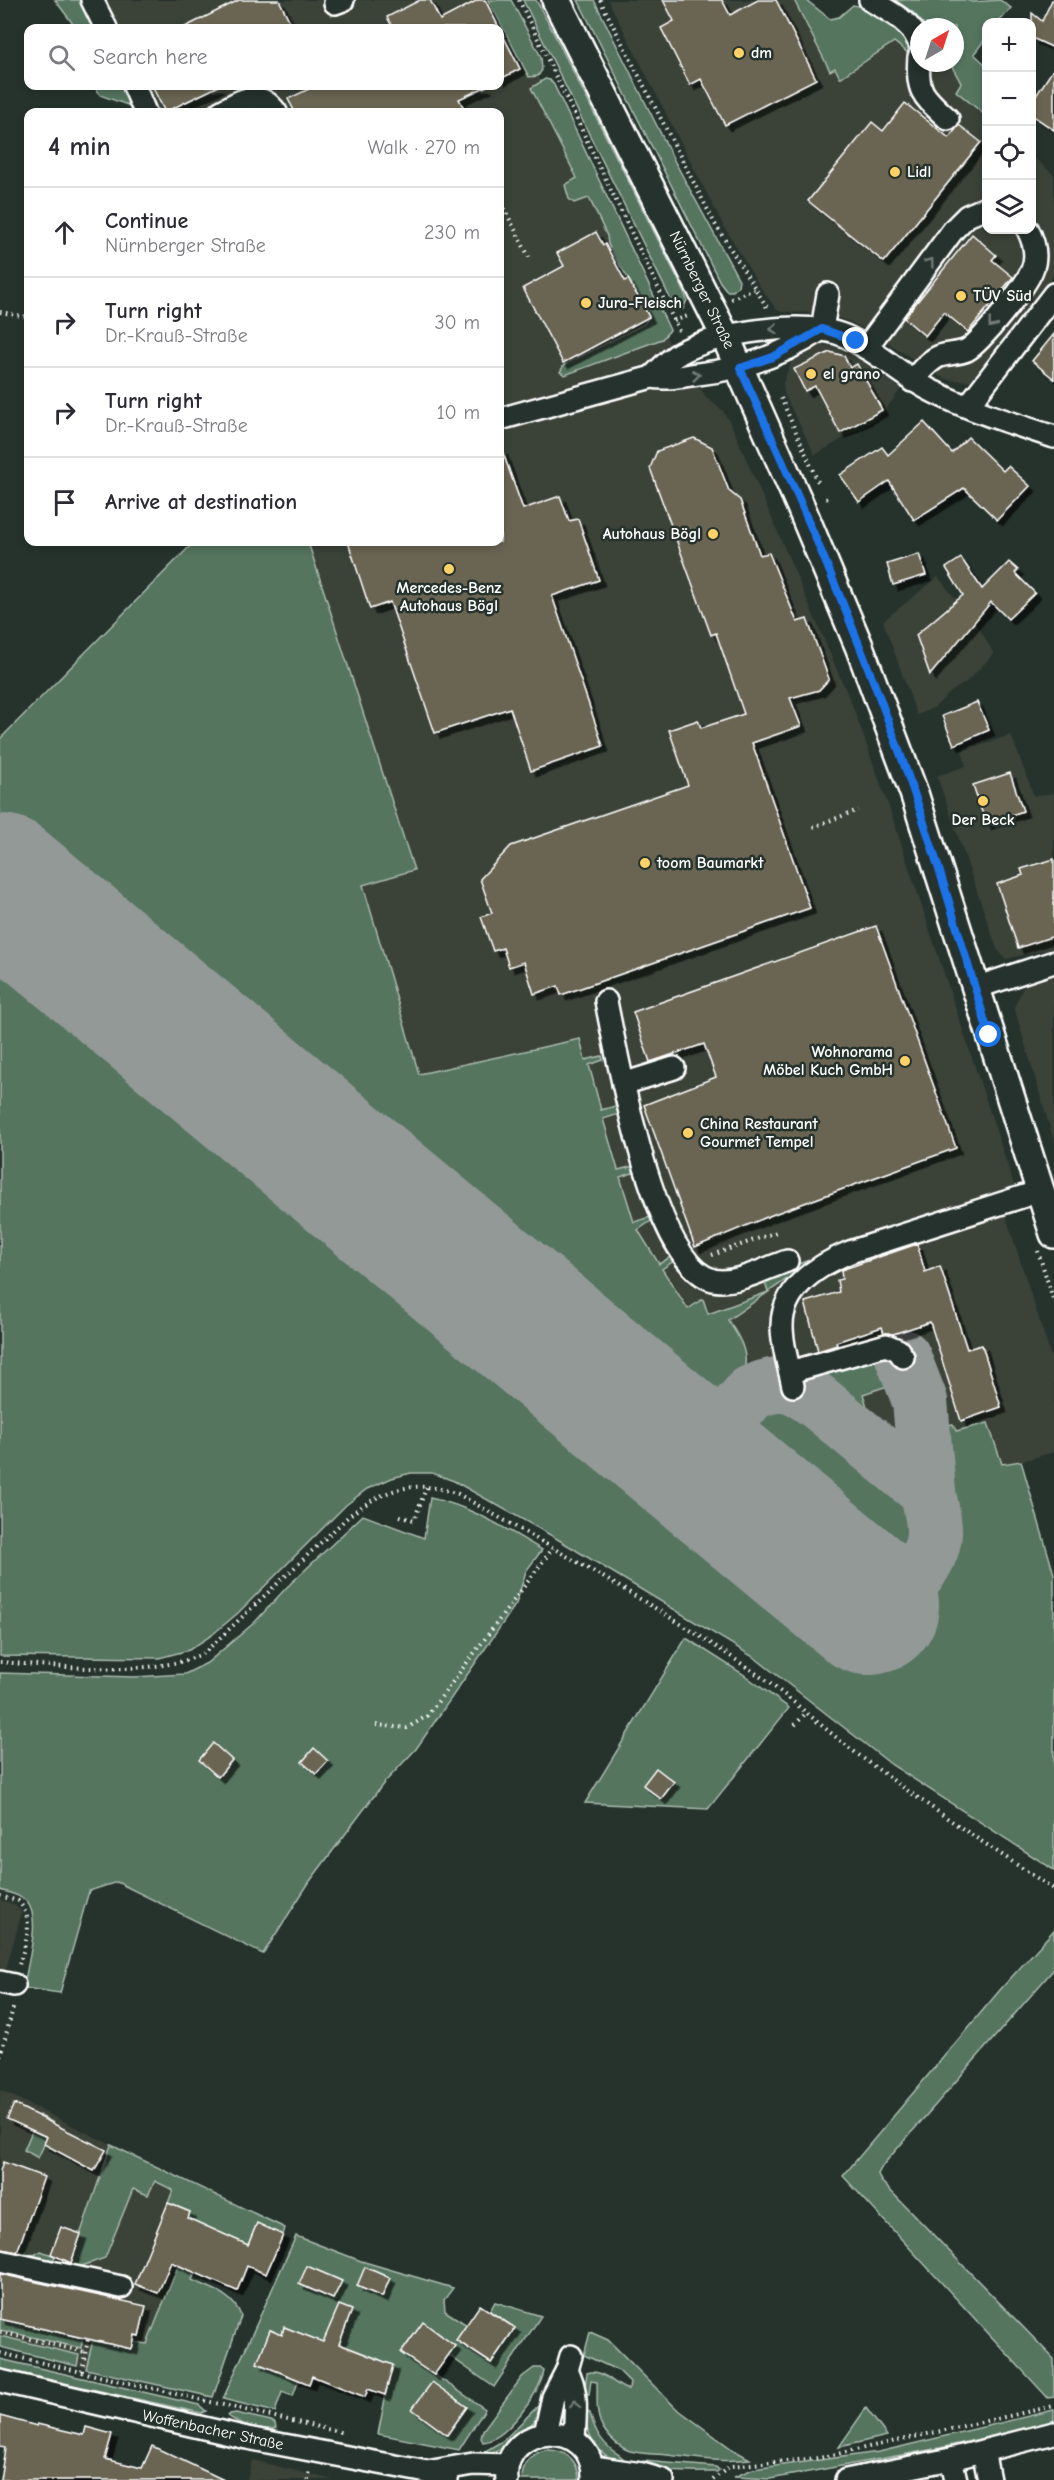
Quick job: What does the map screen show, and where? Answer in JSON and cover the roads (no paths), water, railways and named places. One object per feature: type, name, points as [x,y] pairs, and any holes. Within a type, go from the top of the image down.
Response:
[{"type":"main road","name":"Nürnberger Straße","points":[[556,0],[740,368],[800,505],[882,704],[914,793],[1040,1191],[1044,1237]]},
{"type":"street","points":[[92,0],[104,24]]},
{"type":"street","points":[[870,0],[901,17],[910,26]]},
{"type":"street","points":[[917,72],[920,88],[928,101],[948,119]]},
{"type":"street","points":[[136,90],[143,108]]},
{"type":"street","points":[[228,108],[257,97],[265,99],[273,108]]},
{"type":"street","points":[[866,348],[954,229],[967,216],[982,210]]},
{"type":"street","points":[[912,381],[935,358],[960,353],[974,345],[1024,283],[1032,270],[1035,258],[1030,234]]},
{"type":"street","points":[[822,329],[828,294]]},
{"type":"street","points":[[968,406],[1054,294]]},
{"type":"street","points":[[652,377],[680,353],[726,338],[782,328],[822,329],[846,336],[912,381],[934,393],[1054,437]]},
{"type":"street","points":[[504,418],[652,377],[678,378],[740,368],[773,357],[822,329]]},
{"type":"street","points":[[975,988],[1054,962]]},
{"type":"street","points":[[606,1001],[622,1084],[646,1171],[666,1225],[689,1264],[696,1272],[712,1280],[726,1280],[787,1261]]},
{"type":"street","points":[[622,1084],[674,1068]]},
{"type":"street","points":[[903,1357],[898,1350],[886,1345],[791,1379],[782,1327],[783,1314],[799,1285],[820,1267],[850,1252],[1040,1191]]},
{"type":"street","points":[[0,2261],[121,2287]]},
{"type":"street","points":[[574,2440],[576,2400],[569,2363],[557,2387],[545,2434],[560,2434],[574,2440],[587,2454],[593,2474],[642,2474],[663,2480]]},
{"type":"street","name":"Woffenbacher Straße","points":[[0,2381],[247,2438],[427,2472],[447,2480]]},
{"type":"street","points":[[846,2480],[951,2459],[1054,2433]]},
{"type":"street","name":"Woffenbacher Straße","points":[[427,2472],[473,2464],[507,2472],[523,2443],[545,2434]]},
{"type":"street","points":[[982,2451],[989,2480]]},
{"type":"street","points":[[951,2459],[957,2480]]},
{"type":"place","name":"dm","points":[[739,53]]},
{"type":"place","name":"Lidl","points":[[895,172]]},
{"type":"place","name":"TÜV Süd","points":[[961,296]]},
{"type":"place","name":"Jura-Fleisch","points":[[586,303]]},
{"type":"place","name":"el grano","points":[[811,374]]},
{"type":"place","name":"Autohaus Bögl","points":[[713,534]]},
{"type":"place","name":"Mercedes-Benz Autohaus Bögl","points":[[449,569]]},
{"type":"place","name":"Der Beck","points":[[983,801]]},
{"type":"place","name":"toom Baumarkt","points":[[645,863]]},
{"type":"place","name":"Wohnorama Möbel Kuch GmbH","points":[[905,1061]]},
{"type":"place","name":"China Restaurant Gourmet Tempel","points":[[688,1133]]}]
